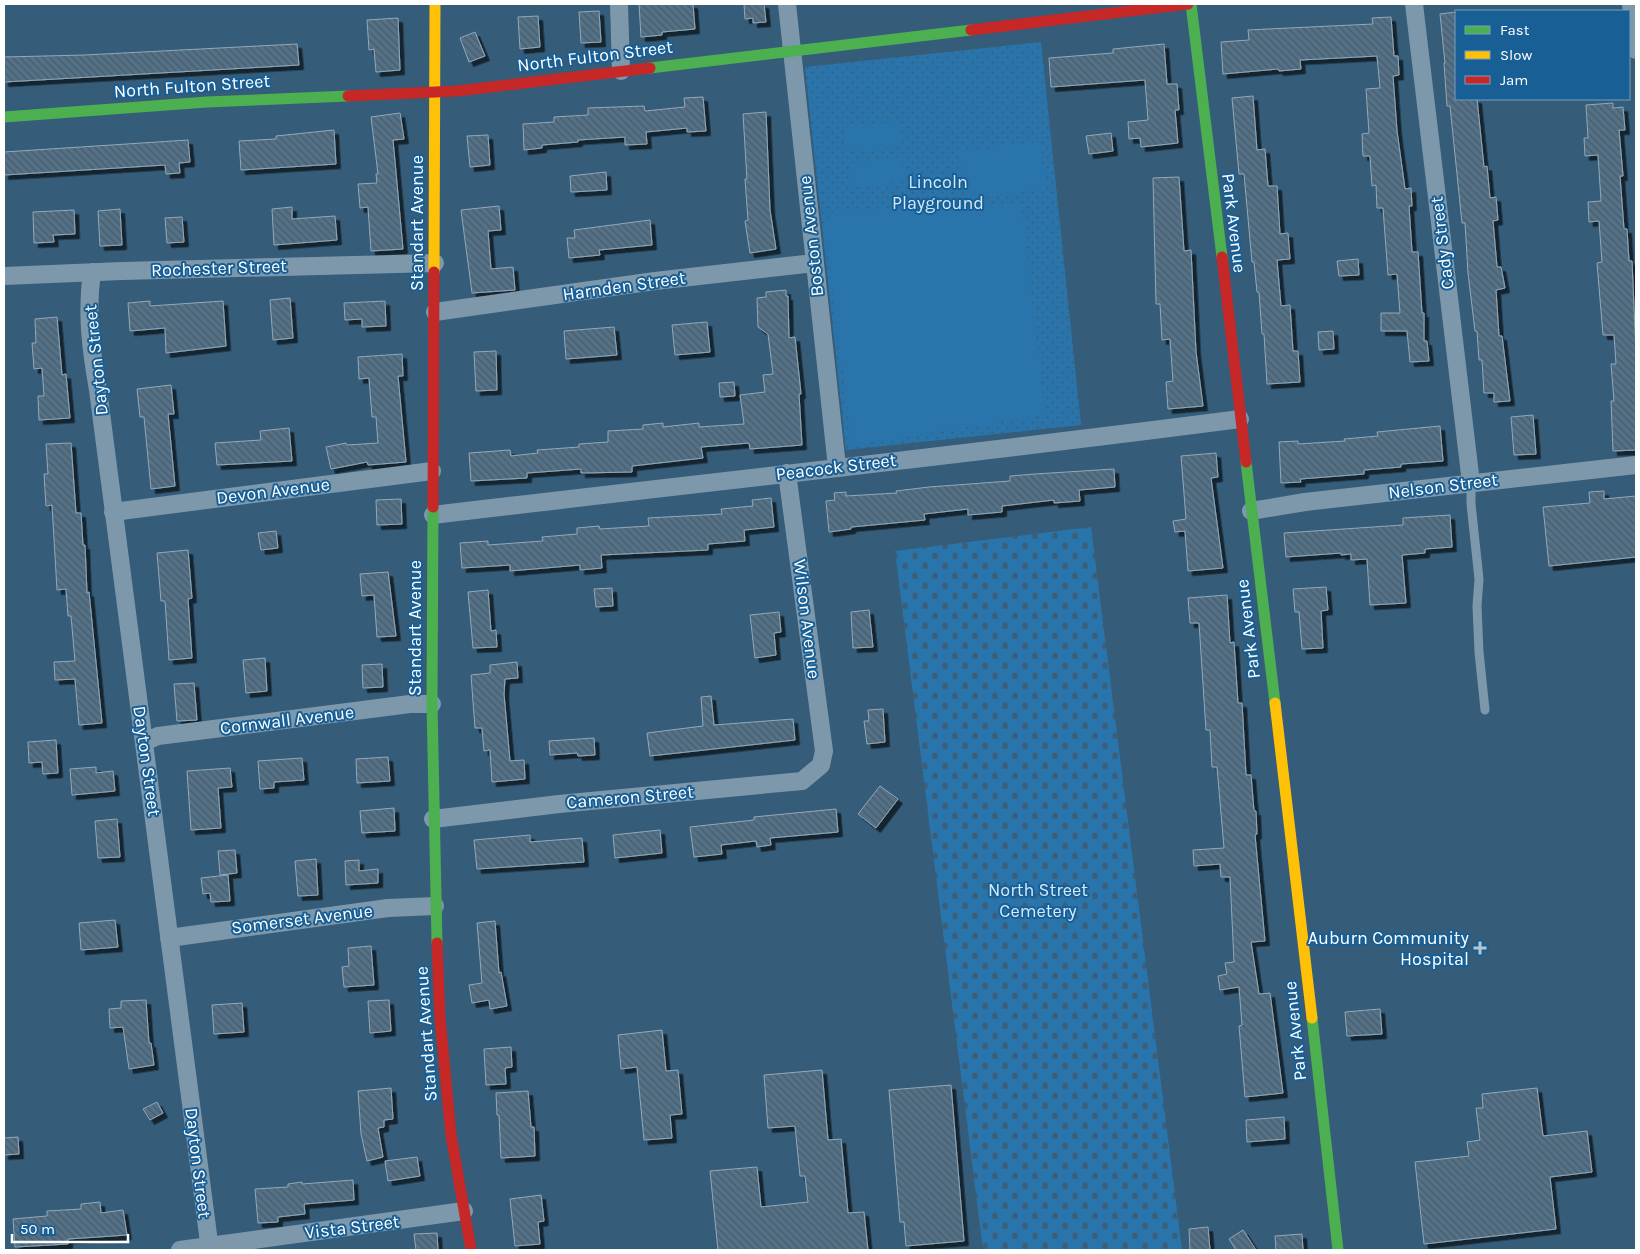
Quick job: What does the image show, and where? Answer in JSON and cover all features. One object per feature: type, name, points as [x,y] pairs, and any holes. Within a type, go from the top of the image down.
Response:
[{"type":"street","name":"Standart Avenue","points":[[435,4],[435,312],[432,471],[432,704],[435,906],[440,1018],[449,1115],[471,1250]]},
{"type":"street","points":[[619,4],[621,71]]},
{"type":"street","name":"Boston Avenue","points":[[787,4],[837,467]]},
{"type":"street","name":"North Fulton Street","points":[[4,117],[207,102],[434,92],[1189,4]]},
{"type":"street","name":"Park Avenue","points":[[1189,4],[1235,356],[1240,419],[1338,1250]]},
{"type":"street","name":"Cady Street","points":[[1414,4],[1471,482]]},
{"type":"street","points":[[1631,4],[1636,50]]},
{"type":"street","name":"Rochester Street","points":[[4,276],[435,263]]},
{"type":"street","name":"Harnden Street","points":[[435,312],[655,281],[814,263]]},
{"type":"street","name":"Dayton Street","points":[[92,272],[88,314],[92,354],[209,1249]]},
{"type":"street","name":"Peacock Street","points":[[433,515],[1139,433],[1240,419]]},
{"type":"street","name":"Nelson Street","points":[[1251,510],[1471,482],[1636,465]]},
{"type":"street","name":"Devon Avenue","points":[[114,512],[432,471]]},
{"type":"street","name":"Wilson Avenue","points":[[787,473],[824,751],[821,765]]},
{"type":"street","name":"Cornwall Avenue","points":[[144,742],[158,736],[410,704],[432,704]]},
{"type":"street","name":"Cameron Street","points":[[433,819],[559,804],[802,781],[821,765]]},
{"type":"street","name":"Somerset Avenue","points":[[169,938],[388,908],[435,906]]},
{"type":"street","name":"Vista Street","points":[[180,1250],[209,1249],[464,1211]]},
{"type":"lane","points":[[1471,482],[1471,504],[1479,579],[1477,606],[1479,652],[1486,710]]},
{"type":"green space","name":"Lincoln Playground","points":[[1041,42],[1081,425],[846,450],[805,67]]},
{"type":"green space","points":[[899,121],[902,146],[847,152],[845,127]]},
{"type":"green space","points":[[1040,142],[1046,189],[965,199],[960,152]]},
{"type":"green space","points":[[902,157],[906,181],[852,188],[849,163]]},
{"type":"green space","points":[[1021,203],[1045,415],[852,445],[824,223],[835,210]]},
{"type":"green space","name":"North Street Cemetery","points":[[1091,527],[1182,1250],[983,1250],[895,551]]},
{"type":"building","points":[[639,4],[693,4],[695,29],[662,32],[662,35],[641,37]]},
{"type":"building","points":[[744,4],[764,4],[766,22],[753,23],[753,18],[745,19]]},
{"type":"building","points":[[599,11],[601,42],[581,43],[579,12]]},
{"type":"building","points":[[1455,12],[1455,100],[1477,100],[1484,167],[1487,166],[1490,198],[1496,197],[1498,220],[1493,221],[1497,267],[1501,267],[1505,288],[1496,290],[1499,336],[1502,336],[1510,401],[1494,402],[1494,393],[1484,393],[1482,360],[1479,360],[1477,331],[1475,331],[1468,273],[1465,223],[1462,223],[1450,106],[1447,106],[1440,14]]},
{"type":"building","points":[[538,16],[540,47],[520,49],[518,17]]},
{"type":"building","points":[[1391,17],[1394,56],[1398,56],[1399,75],[1393,76],[1397,131],[1405,189],[1411,188],[1412,206],[1409,206],[1412,252],[1418,252],[1422,313],[1424,313],[1424,341],[1427,341],[1429,361],[1410,362],[1407,331],[1381,331],[1381,313],[1400,313],[1397,274],[1388,275],[1383,208],[1377,208],[1376,185],[1372,186],[1370,156],[1363,156],[1362,134],[1369,133],[1366,89],[1380,88],[1377,56],[1300,60],[1301,69],[1223,74],[1221,42],[1249,40],[1248,30],[1373,24],[1372,18]]},
{"type":"building","points":[[398,18],[400,70],[376,72],[374,49],[369,50],[367,20]]},
{"type":"building","points":[[475,32],[485,56],[469,62],[460,38]]},
{"type":"building","points":[[297,44],[299,65],[4,82],[4,57],[85,55]]},
{"type":"building","points":[[1164,44],[1167,84],[1177,84],[1179,110],[1175,110],[1178,143],[1141,147],[1140,138],[1129,139],[1128,122],[1148,120],[1145,80],[1051,87],[1049,58],[1113,53],[1113,49]]},
{"type":"building","points":[[1253,96],[1257,150],[1265,149],[1268,186],[1277,186],[1280,234],[1288,233],[1290,259],[1277,260],[1281,306],[1290,305],[1293,351],[1298,351],[1300,382],[1267,384],[1259,292],[1257,292],[1254,262],[1252,262],[1244,174],[1239,174],[1232,98]]},
{"type":"building","points":[[703,97],[706,131],[687,132],[687,128],[646,132],[647,144],[625,145],[625,137],[578,140],[578,142],[542,145],[542,148],[524,150],[523,124],[554,122],[554,117],[588,115],[588,108],[644,106],[645,111],[685,107],[684,98]]},
{"type":"building","points":[[1613,103],[1613,108],[1623,107],[1625,130],[1619,130],[1623,176],[1620,176],[1624,229],[1627,229],[1629,261],[1632,261],[1636,353],[1636,450],[1613,451],[1611,401],[1614,401],[1611,364],[1616,364],[1614,335],[1603,335],[1597,263],[1602,262],[1599,221],[1589,222],[1588,202],[1601,201],[1598,155],[1585,156],[1584,138],[1588,138],[1586,105]]},
{"type":"building","points":[[766,112],[770,210],[776,249],[750,253],[745,221],[748,220],[743,114]]},
{"type":"building","points":[[400,113],[404,139],[393,140],[403,249],[371,251],[368,207],[360,208],[358,184],[377,183],[376,174],[378,174],[371,117]]},
{"type":"building","points":[[334,130],[336,164],[241,170],[239,141],[276,139],[276,136]]},
{"type":"building","points":[[1111,133],[1113,151],[1089,154],[1086,136]]},
{"type":"building","points":[[488,135],[490,165],[470,167],[467,136]]},
{"type":"building","points":[[188,140],[190,162],[179,163],[180,173],[166,174],[165,165],[4,175],[4,152]]},
{"type":"building","points":[[606,172],[607,190],[571,192],[570,176]]},
{"type":"building","points":[[1179,177],[1184,251],[1191,250],[1196,352],[1203,406],[1168,409],[1166,382],[1173,381],[1170,339],[1162,340],[1160,304],[1156,304],[1153,178]]},
{"type":"building","points":[[499,206],[501,230],[488,231],[491,269],[513,267],[515,290],[472,293],[461,210]]},
{"type":"building","points":[[292,207],[292,219],[335,216],[337,240],[274,245],[272,209]]},
{"type":"building","points":[[120,209],[122,245],[100,246],[98,211]]},
{"type":"building","points":[[74,210],[75,234],[53,235],[54,242],[34,243],[33,212]]},
{"type":"building","points":[[182,217],[184,242],[167,243],[165,218]]},
{"type":"building","points":[[650,220],[652,245],[599,250],[600,255],[569,258],[567,238],[575,238],[574,230]]},
{"type":"building","points":[[1358,259],[1359,275],[1339,276],[1337,261]]},
{"type":"building","points":[[786,290],[786,296],[788,296],[789,338],[795,337],[801,394],[799,394],[802,445],[750,449],[749,443],[701,447],[703,458],[632,466],[632,472],[581,473],[581,469],[527,473],[527,478],[471,481],[469,453],[510,450],[511,456],[538,453],[537,450],[579,447],[579,444],[608,442],[608,431],[643,429],[643,425],[663,423],[663,427],[699,423],[699,427],[744,424],[740,395],[765,392],[763,375],[773,374],[768,334],[758,327],[757,298],[766,297],[766,292]]},
{"type":"building","points":[[290,298],[293,338],[273,340],[270,300]]},
{"type":"building","points":[[150,301],[150,306],[223,301],[226,346],[166,353],[165,328],[130,331],[128,303]]},
{"type":"building","points":[[385,301],[386,326],[362,327],[362,319],[345,320],[344,303]]},
{"type":"building","points":[[57,317],[62,375],[66,374],[70,418],[39,420],[38,396],[44,396],[42,368],[34,369],[32,343],[36,343],[35,319]]},
{"type":"building","points":[[707,322],[710,352],[675,355],[672,325]]},
{"type":"building","points":[[614,327],[617,355],[566,359],[564,331]]},
{"type":"building","points":[[1333,331],[1334,349],[1319,350],[1318,332]]},
{"type":"building","points":[[496,351],[497,390],[476,391],[474,352]]},
{"type":"building","points":[[402,354],[403,376],[398,376],[406,462],[368,465],[367,462],[331,469],[326,447],[346,443],[347,445],[378,443],[376,417],[372,417],[369,378],[359,379],[358,357]]},
{"type":"building","points":[[734,382],[735,396],[720,397],[719,383]]},
{"type":"building","points":[[171,385],[174,414],[168,414],[175,486],[151,489],[144,417],[140,417],[137,389]]},
{"type":"building","points":[[1533,415],[1536,454],[1514,455],[1511,417]]},
{"type":"building","points":[[1440,426],[1443,461],[1401,464],[1401,467],[1364,470],[1364,474],[1300,479],[1301,482],[1281,483],[1279,442],[1298,441],[1298,444],[1345,441],[1344,439],[1378,436],[1377,432]]},
{"type":"building","points":[[289,428],[292,461],[217,465],[215,443],[261,440],[260,431]]},
{"type":"building","points":[[71,443],[76,513],[81,513],[83,545],[85,545],[87,593],[89,592],[102,723],[79,725],[75,679],[55,680],[54,662],[75,661],[71,616],[68,616],[66,589],[57,590],[52,505],[46,506],[44,474],[48,474],[46,444]]},
{"type":"building","points":[[1216,453],[1218,477],[1211,478],[1223,568],[1188,571],[1185,531],[1175,532],[1173,521],[1186,519],[1181,456]]},
{"type":"building","points":[[1114,469],[1115,487],[1079,490],[1080,501],[1054,503],[1054,500],[1002,506],[1002,512],[968,515],[968,509],[924,514],[925,520],[851,527],[851,529],[829,532],[826,501],[835,500],[834,493],[846,492],[846,496],[897,493],[896,491],[929,487],[1010,481],[1010,476]]},
{"type":"building","points":[[1604,491],[1604,499],[1636,496],[1636,557],[1549,566],[1543,507],[1590,503],[1589,492]]},
{"type":"building","points":[[771,498],[774,527],[744,530],[745,541],[708,544],[708,550],[601,555],[602,568],[580,570],[580,565],[510,571],[510,565],[462,568],[460,543],[488,541],[488,545],[543,541],[542,537],[577,534],[577,528],[599,526],[600,529],[649,526],[648,518],[722,514],[721,509],[753,506],[752,500]]},
{"type":"building","points":[[401,499],[402,524],[377,525],[376,500]]},
{"type":"building","points":[[1450,515],[1452,547],[1425,549],[1425,553],[1402,555],[1406,603],[1370,605],[1367,559],[1351,560],[1351,554],[1341,555],[1341,553],[1286,557],[1284,533],[1403,525],[1403,518]]},
{"type":"building","points":[[276,531],[278,548],[261,550],[258,533]]},
{"type":"building","points":[[188,550],[192,598],[188,599],[192,658],[169,660],[165,601],[161,601],[157,553]]},
{"type":"building","points":[[388,572],[396,636],[377,637],[374,595],[362,596],[360,574]]},
{"type":"building","points":[[1326,587],[1328,610],[1321,611],[1323,648],[1302,649],[1299,612],[1295,612],[1293,589]]},
{"type":"building","points":[[612,588],[613,606],[596,607],[594,589]]},
{"type":"building","points":[[488,590],[491,631],[496,630],[497,647],[473,648],[468,592]]},
{"type":"building","points":[[1227,595],[1230,643],[1234,642],[1238,703],[1242,703],[1246,775],[1251,775],[1254,811],[1256,811],[1257,834],[1255,835],[1265,941],[1251,942],[1259,994],[1270,993],[1283,1093],[1245,1097],[1239,1026],[1242,1025],[1239,987],[1220,990],[1218,976],[1227,974],[1225,963],[1234,962],[1230,877],[1221,877],[1220,864],[1194,866],[1193,850],[1224,848],[1217,767],[1212,767],[1210,730],[1206,730],[1199,623],[1190,623],[1188,598]]},
{"type":"building","points":[[869,610],[873,647],[853,648],[851,612]]},
{"type":"building","points":[[779,612],[781,632],[774,633],[776,655],[755,658],[750,615]]},
{"type":"building","points":[[265,658],[267,691],[246,693],[243,660]]},
{"type":"building","points":[[517,662],[518,678],[505,679],[504,694],[510,761],[524,760],[525,779],[492,782],[490,750],[484,751],[482,728],[475,728],[471,675],[490,673],[490,665]]},
{"type":"building","points":[[382,664],[383,687],[363,688],[362,665]]},
{"type":"building","points":[[194,683],[197,720],[177,721],[174,684]]},
{"type":"building","points":[[711,696],[714,725],[793,719],[795,740],[650,756],[647,733],[703,726],[701,697]]},
{"type":"building","points":[[883,709],[885,742],[867,744],[864,721],[869,721],[868,710]]},
{"type":"building","points":[[594,738],[595,755],[578,756],[577,753],[550,755],[549,741]]},
{"type":"building","points":[[56,740],[58,773],[43,774],[42,762],[29,763],[28,742]]},
{"type":"building","points":[[388,757],[390,781],[357,783],[356,759]]},
{"type":"building","points":[[302,758],[304,780],[274,782],[274,788],[260,789],[258,761]]},
{"type":"building","points":[[96,767],[96,773],[113,771],[115,791],[72,795],[70,769]]},
{"type":"building","points":[[230,768],[232,787],[218,788],[221,828],[191,830],[187,771]]},
{"type":"building","points":[[880,786],[898,799],[876,828],[858,814]]},
{"type":"building","points":[[394,808],[395,831],[362,833],[360,811]]},
{"type":"building","points":[[836,809],[838,832],[770,838],[771,845],[757,847],[756,841],[721,845],[722,854],[694,857],[690,827],[754,820],[754,817]]},
{"type":"building","points":[[117,819],[120,857],[98,858],[95,821]]},
{"type":"building","points":[[660,830],[662,853],[615,858],[613,835]]},
{"type":"building","points":[[530,835],[530,842],[582,838],[584,862],[477,869],[474,840]]},
{"type":"building","points":[[235,850],[237,873],[220,875],[218,851]]},
{"type":"building","points":[[316,859],[318,895],[298,896],[295,861]]},
{"type":"building","points":[[359,860],[359,871],[378,869],[378,883],[346,885],[345,861]]},
{"type":"building","points":[[228,875],[230,901],[211,902],[210,893],[203,894],[201,878]]},
{"type":"building","points":[[115,920],[118,947],[81,950],[79,923]]},
{"type":"building","points":[[495,921],[499,973],[501,972],[507,1006],[490,1009],[489,1000],[472,1003],[469,985],[482,983],[477,923]]},
{"type":"building","points":[[371,946],[374,985],[344,987],[342,967],[349,966],[348,948]]},
{"type":"building","points":[[146,1000],[149,1043],[151,1043],[154,1065],[129,1069],[123,1027],[110,1028],[109,1009],[121,1008],[121,1001]]},
{"type":"building","points":[[389,1000],[391,1031],[370,1033],[368,1001]]},
{"type":"building","points":[[242,1003],[244,1032],[214,1034],[212,1005]]},
{"type":"building","points":[[1380,1009],[1382,1034],[1347,1036],[1345,1012]]},
{"type":"building","points":[[662,1030],[666,1071],[678,1070],[682,1114],[670,1115],[672,1138],[644,1140],[637,1067],[621,1069],[618,1035]]},
{"type":"building","points":[[511,1047],[512,1067],[505,1068],[506,1084],[486,1085],[484,1049]]},
{"type":"building","points":[[822,1070],[828,1140],[841,1139],[848,1213],[864,1212],[868,1250],[718,1250],[710,1171],[757,1167],[761,1207],[808,1202],[805,1176],[800,1176],[795,1126],[768,1128],[764,1075]]},
{"type":"building","points":[[951,1085],[964,1241],[906,1246],[904,1222],[900,1222],[889,1090]]},
{"type":"building","points":[[391,1088],[393,1119],[384,1120],[384,1127],[378,1128],[383,1157],[367,1161],[361,1134],[358,1091]]},
{"type":"building","points":[[1537,1088],[1543,1136],[1587,1131],[1592,1172],[1550,1177],[1556,1229],[1424,1244],[1415,1162],[1469,1156],[1467,1142],[1480,1140],[1476,1108],[1483,1108],[1482,1094]]},
{"type":"building","points":[[528,1091],[531,1127],[534,1127],[535,1156],[501,1158],[496,1093]]},
{"type":"building","points":[[157,1102],[163,1113],[150,1120],[143,1109]]},
{"type":"building","points":[[1284,1117],[1285,1139],[1247,1142],[1246,1120]]},
{"type":"building","points":[[18,1137],[19,1154],[4,1155],[4,1138]]},
{"type":"building","points":[[417,1157],[420,1176],[388,1181],[385,1161]]},
{"type":"building","points":[[353,1180],[354,1200],[304,1204],[305,1214],[278,1217],[278,1222],[258,1223],[255,1189],[288,1187],[288,1184],[302,1182],[302,1184]]},
{"type":"building","points":[[541,1195],[544,1221],[538,1222],[540,1244],[515,1246],[510,1199]]},
{"type":"building","points":[[100,1202],[101,1213],[123,1210],[127,1235],[68,1239],[68,1244],[15,1247],[13,1219],[47,1216],[47,1211],[81,1209],[81,1204]]},
{"type":"building","points":[[1208,1227],[1210,1250],[1190,1250],[1189,1229]]},
{"type":"building","points":[[1243,1230],[1256,1250],[1236,1250],[1229,1239]]},
{"type":"building","points":[[437,1233],[438,1250],[416,1250],[414,1234]]},
{"type":"building","points":[[1302,1234],[1303,1250],[1276,1250],[1275,1236]]},
{"type":"traffic: fast","points":[[1191,4],[1222,257]]},
{"type":"traffic: fast","points":[[650,68],[971,30]]},
{"type":"traffic: fast","points":[[4,117],[207,102],[348,96]]},
{"type":"traffic: fast","points":[[1246,462],[1275,703]]},
{"type":"traffic: fast","points":[[433,507],[432,704],[437,943]]},
{"type":"traffic: fast","points":[[1312,1018],[1338,1250]]},
{"type":"traffic: slow","points":[[434,272],[435,4]]},
{"type":"traffic: slow","points":[[1275,703],[1312,1018]]},
{"type":"traffic: jam","points":[[971,30],[1188,4]]},
{"type":"traffic: jam","points":[[348,96],[457,91],[650,68]]},
{"type":"traffic: jam","points":[[1222,257],[1246,462]]},
{"type":"traffic: jam","points":[[433,507],[434,272]]},
{"type":"traffic: jam","points":[[437,943],[440,1018],[451,1135],[471,1250]]},
{"type":"place","name":"Auburn Community Hospital","points":[[1480,948]]}]
